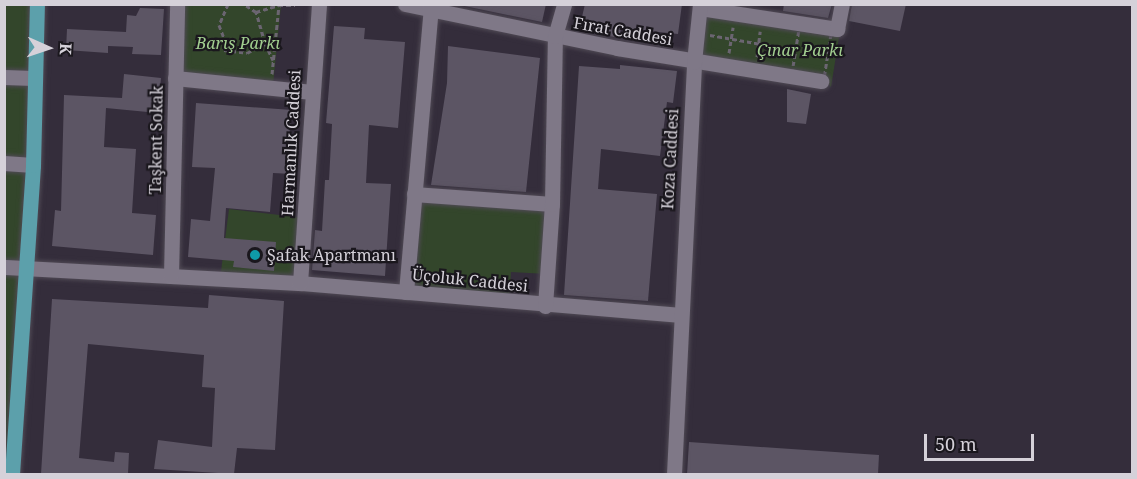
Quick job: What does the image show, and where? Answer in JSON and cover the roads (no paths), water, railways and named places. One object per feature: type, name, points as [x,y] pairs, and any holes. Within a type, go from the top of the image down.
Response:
[{"type":"main road","points":[[12,474],[24,268],[33,165],[36,4]]},
{"type":"street","name":"Taşkent Sokak","points":[[171,276],[177,4]]},
{"type":"street","name":"Harmanlık Caddesi","points":[[300,283],[319,4]]},
{"type":"street","name":"Fırat Caddesi","points":[[405,4],[555,36],[694,62],[821,81]]},
{"type":"street","points":[[545,306],[552,204],[555,36],[564,4]]},
{"type":"street","points":[[700,6],[837,29],[842,4]]},
{"type":"street","name":"Koza Caddesi","points":[[674,474],[694,62],[700,6]]},
{"type":"street","points":[[406,292],[430,8]]},
{"type":"street","points":[[4,76],[33,78]]},
{"type":"street","points":[[175,78],[312,92]]},
{"type":"street","points":[[4,162],[33,165]]},
{"type":"street","points":[[414,194],[552,204]]},
{"type":"street","name":"Üçoluk Caddesi","points":[[4,267],[300,283],[545,306],[680,315]]},
{"type":"place","name":"Şafak Apartmanı","points":[[255,255]]},
{"type":"park label","name":"Barış Parkı","points":[[238,43]]},
{"type":"park label","name":"Çınar Parkı","points":[[800,50]]}]
